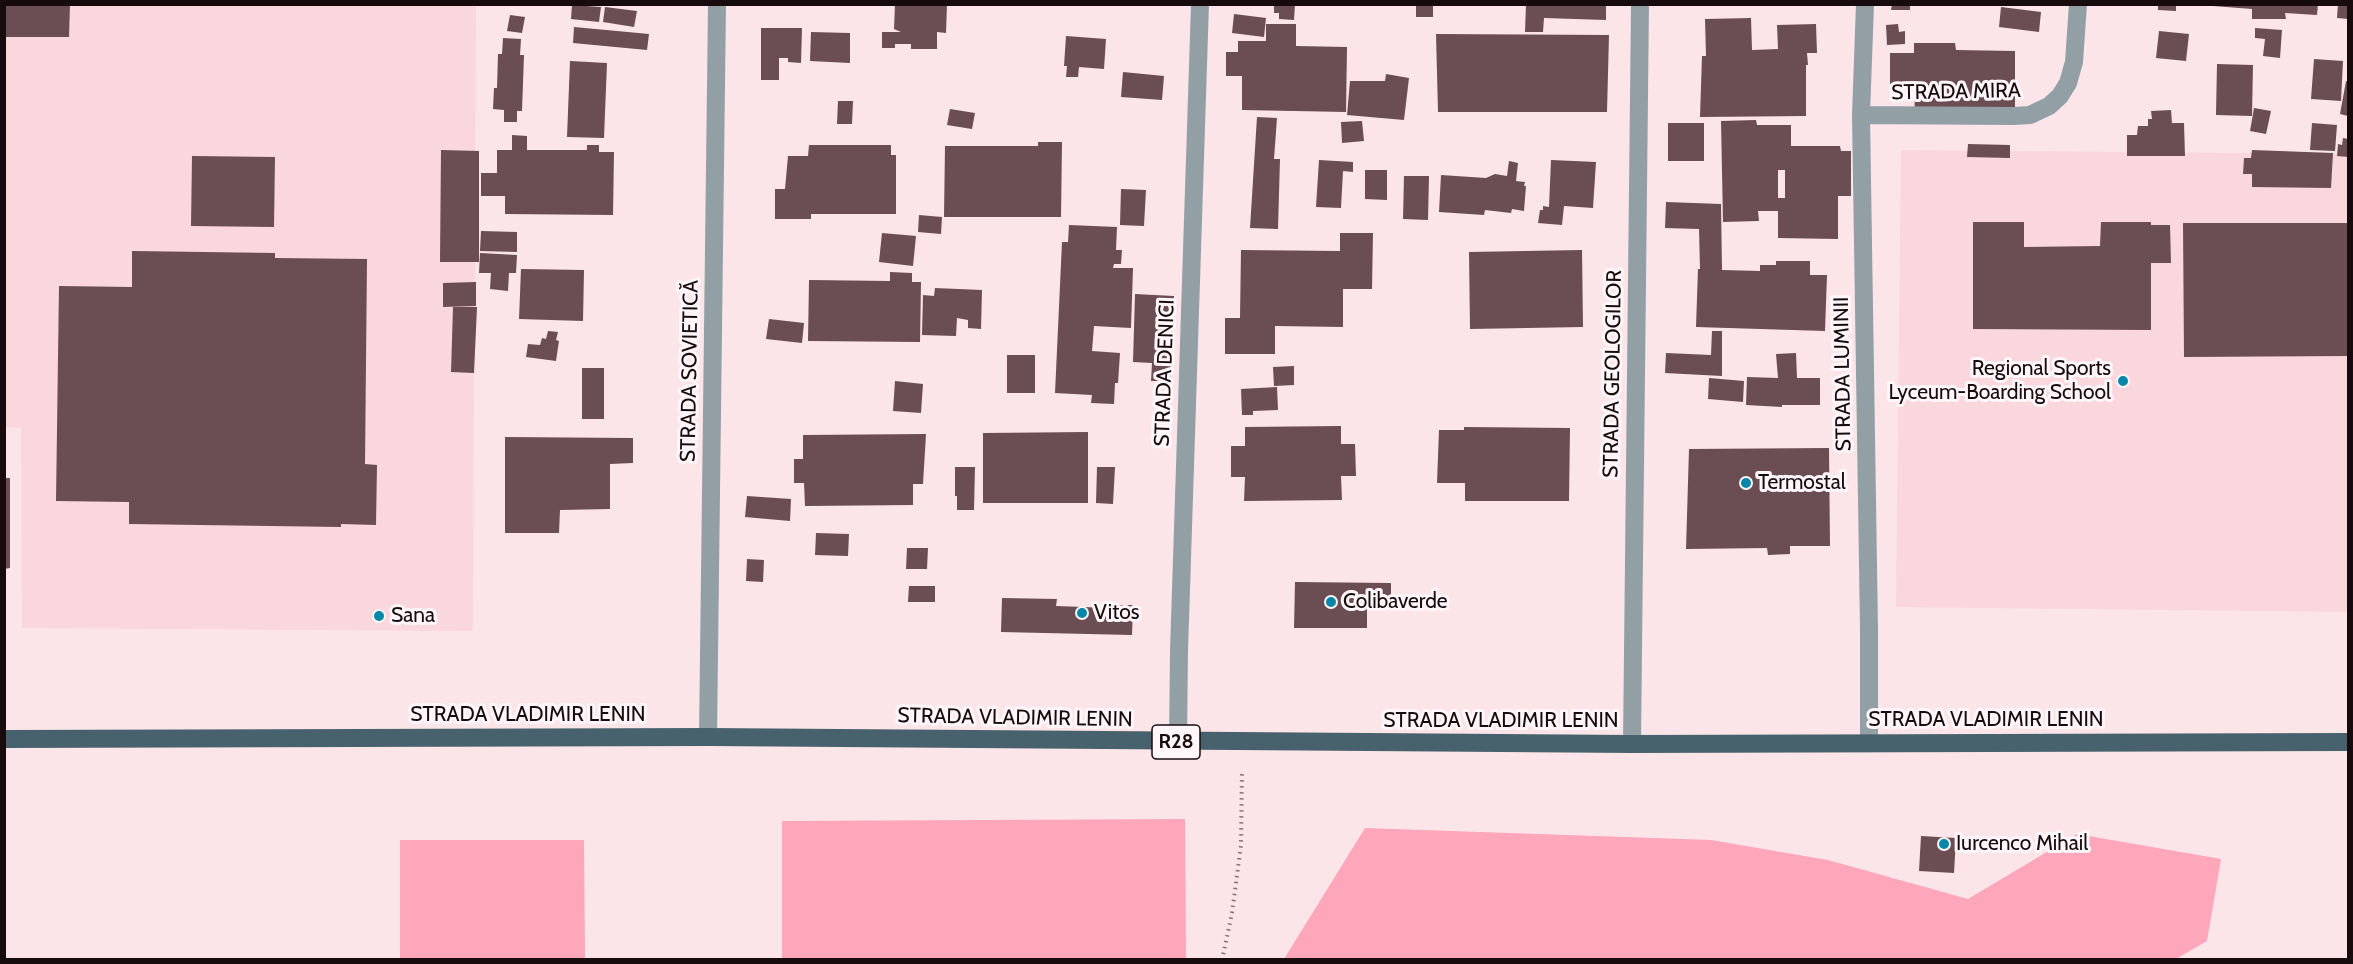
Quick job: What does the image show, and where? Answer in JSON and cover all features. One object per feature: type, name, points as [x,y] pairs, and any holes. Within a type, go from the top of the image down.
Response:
[{"type":"main road","name":"STRADA VLADIMIR LENIN","points":[[4,739],[708,737],[1242,743],[1632,744],[2349,742]]},
{"type":"street","name":"STRADA SOVIETICĂ","points":[[708,737],[717,4]]},
{"type":"street","name":"STRADA DENICI","points":[[1178,742],[1200,4]]},
{"type":"street","name":"STRADA GEOLOGILOR","points":[[1632,744],[1640,4]]},
{"type":"street","name":"STRADA LUMINII","points":[[1865,4],[1861,115],[1869,743]]},
{"type":"street","name":"STRADA MIRA","points":[[1861,115],[2014,116],[2030,115],[2049,106],[2060,96],[2068,83],[2074,62],[2078,4]]},
{"type":"path","points":[[1222,960],[1232,913],[1240,844],[1242,743]]},
{"type":"shaded area","points":[[4,5],[476,5],[473,631],[22,628],[21,428],[4,427]]},
{"type":"shaded area","name":"Regional Sports Lyceum-Boarding School","points":[[1901,150],[2348,154],[2348,612],[1896,607]]},
{"type":"shaded area","points":[[1185,819],[1186,959],[782,959],[782,821]]},
{"type":"shaded area","points":[[1365,828],[1711,840],[1828,860],[1968,899],[2077,834],[2221,859],[2207,941],[2176,959],[1284,959]]},
{"type":"shaded area","points":[[400,840],[584,840],[585,958],[400,959]]},
{"type":"building","points":[[4,4],[70,4],[69,37],[4,37]]},
{"type":"building","points":[[895,4],[947,4],[946,33],[937,32],[937,49],[911,49],[911,44],[895,44],[895,48],[882,48],[882,32],[901,32],[894,29]]},
{"type":"building","points":[[1274,4],[1295,4],[1294,20],[1279,19],[1279,13],[1274,13]]},
{"type":"building","points":[[1416,4],[1433,4],[1433,17],[1416,17]]},
{"type":"building","points":[[1526,4],[1606,4],[1606,20],[1544,18],[1543,32],[1525,32]]},
{"type":"building","points":[[1892,4],[1910,4],[1910,10],[1891,10]]},
{"type":"building","points":[[2158,4],[2176,4],[2176,11],[2158,10]]},
{"type":"building","points":[[2213,4],[2318,4],[2317,15],[2285,13],[2286,19],[2252,19],[2252,9],[2213,6]]},
{"type":"building","points":[[2338,4],[2348,4],[2348,19],[2337,18]]},
{"type":"building","points":[[572,5],[601,7],[599,22],[571,19]]},
{"type":"building","points":[[605,7],[637,11],[634,27],[603,22]]},
{"type":"building","points":[[2001,7],[2041,12],[2039,32],[1999,27]]},
{"type":"building","points":[[1234,14],[1266,18],[1264,37],[1232,33]]},
{"type":"building","points":[[510,15],[525,17],[522,33],[507,31]]},
{"type":"building","points":[[1751,18],[1752,50],[1778,49],[1777,25],[1816,24],[1817,53],[1807,53],[1806,116],[1700,117],[1702,56],[1706,56],[1705,19]]},
{"type":"building","points":[[1266,24],[1296,24],[1296,46],[1347,47],[1346,112],[1242,110],[1242,76],[1226,76],[1226,52],[1238,52],[1238,41],[1266,41]]},
{"type":"building","points":[[1898,24],[1899,32],[1905,31],[1905,44],[1887,45],[1886,25]]},
{"type":"building","points":[[574,27],[649,34],[647,50],[573,43]]},
{"type":"building","points":[[761,28],[802,28],[801,63],[788,62],[788,58],[779,58],[779,80],[761,80]]},
{"type":"building","points":[[2255,28],[2282,30],[2280,58],[2263,56],[2265,39],[2255,38]]},
{"type":"building","points":[[2159,31],[2189,34],[2186,61],[2156,58]]},
{"type":"building","points":[[811,32],[850,33],[850,63],[810,61]]},
{"type":"building","points":[[1436,34],[1609,35],[1607,112],[1438,112]]},
{"type":"building","points":[[1066,36],[1106,39],[1104,69],[1079,67],[1078,77],[1066,77],[1067,66],[1064,66]]},
{"type":"building","points":[[503,38],[521,39],[520,55],[524,55],[522,111],[517,111],[517,122],[504,122],[504,110],[493,109],[494,88],[497,88],[498,54],[502,54]]},
{"type":"building","points":[[1914,43],[1955,43],[1956,50],[2015,51],[2015,116],[1915,115],[1914,85],[1890,84],[1890,53],[1914,53]]},
{"type":"building","points":[[2314,59],[2343,61],[2341,101],[2311,99]]},
{"type":"building","points":[[570,61],[607,63],[604,138],[567,137]]},
{"type":"building","points":[[2217,64],[2253,65],[2252,116],[2216,115]]},
{"type":"building","points":[[1123,72],[1164,76],[1162,100],[1121,97]]},
{"type":"building","points":[[1386,74],[1409,78],[1404,120],[1347,115],[1350,81],[1385,81]]},
{"type":"building","points":[[2346,81],[2348,82],[2348,116],[2340,114]]},
{"type":"building","points":[[838,101],[853,101],[852,124],[837,124]]},
{"type":"building","points":[[2254,108],[2271,111],[2266,134],[2250,131]]},
{"type":"building","points":[[950,109],[975,113],[972,129],[947,125]]},
{"type":"building","points":[[2171,110],[2172,123],[2184,123],[2185,156],[2127,156],[2127,135],[2137,135],[2138,126],[2148,126],[2148,119],[2152,119],[2151,111]]},
{"type":"building","points":[[1257,117],[1277,118],[1274,159],[1280,159],[1278,229],[1250,228]]},
{"type":"building","points":[[1756,120],[1757,125],[1791,125],[1791,146],[1840,146],[1841,151],[1851,151],[1851,196],[1838,196],[1838,239],[1778,238],[1778,211],[1758,211],[1759,221],[1723,222],[1721,121]],"holes":[[[1778,170],[1785,170],[1785,198],[1778,198]]]},
{"type":"building","points":[[1362,121],[1364,141],[1342,143],[1341,122]]},
{"type":"building","points":[[1668,123],[1704,123],[1704,161],[1668,161]]},
{"type":"building","points":[[2312,123],[2337,125],[2335,151],[2310,150]]},
{"type":"building","points":[[512,135],[527,136],[527,150],[587,150],[587,145],[599,145],[599,152],[614,152],[613,215],[505,214],[505,196],[481,196],[481,173],[497,173],[497,150],[512,150]]},
{"type":"building","points":[[2343,138],[2348,139],[2348,157],[2337,156],[2338,144],[2342,145]]},
{"type":"building","points":[[1038,142],[1062,142],[1061,217],[944,217],[945,146],[1038,146]]},
{"type":"building","points":[[1968,144],[2010,145],[2010,158],[1967,157]]},
{"type":"building","points":[[809,145],[891,145],[891,155],[896,155],[896,214],[811,214],[811,219],[775,219],[775,189],[785,189],[788,156],[808,156]]},
{"type":"building","points":[[441,150],[479,151],[479,262],[440,262]]},
{"type":"building","points":[[2252,150],[2333,153],[2331,188],[2252,187],[2252,174],[2243,174],[2244,158],[2251,158]]},
{"type":"building","points":[[192,156],[275,157],[274,227],[191,226]]},
{"type":"building","points":[[1319,160],[1353,162],[1353,172],[1343,171],[1341,208],[1316,207]]},
{"type":"building","points":[[1551,160],[1596,162],[1593,208],[1564,206],[1562,225],[1538,223],[1540,210],[1543,210],[1543,206],[1549,207]]},
{"type":"building","points":[[1509,161],[1518,163],[1516,181],[1525,182],[1524,211],[1512,209],[1511,213],[1485,210],[1484,215],[1439,212],[1441,175],[1486,178],[1495,174],[1507,176]]},
{"type":"building","points":[[1365,170],[1387,170],[1387,200],[1365,199]]},
{"type":"building","points":[[1404,176],[1429,176],[1428,220],[1403,219]]},
{"type":"building","points":[[1121,189],[1146,190],[1144,226],[1120,225]]},
{"type":"building","points":[[1666,202],[1721,204],[1722,270],[1760,271],[1760,265],[1776,265],[1776,261],[1810,261],[1810,275],[1827,275],[1825,331],[1696,327],[1698,269],[1700,269],[1699,229],[1665,228]]},
{"type":"building","points":[[919,215],[942,217],[941,234],[918,232]]},
{"type":"building","points":[[1973,222],[2024,222],[2024,247],[2100,246],[2101,222],[2151,222],[2151,225],[2170,225],[2171,263],[2151,263],[2151,330],[1973,329]]},
{"type":"building","points":[[2183,223],[2348,223],[2348,356],[2184,357]]},
{"type":"building","points":[[1069,225],[1117,227],[1116,250],[1122,250],[1121,264],[1114,264],[1113,268],[1133,268],[1131,328],[1094,326],[1092,351],[1120,353],[1114,404],[1091,403],[1092,395],[1055,393],[1062,242],[1068,242]]},
{"type":"building","points":[[481,231],[517,232],[517,252],[480,251]]},
{"type":"building","points":[[882,233],[916,236],[913,266],[879,262]]},
{"type":"building","points":[[1340,233],[1373,233],[1372,289],[1343,289],[1343,327],[1275,326],[1275,354],[1225,354],[1225,318],[1240,318],[1241,250],[1340,251]]},
{"type":"building","points":[[1582,250],[1583,327],[1470,329],[1469,252]]},
{"type":"building","points":[[132,251],[275,253],[275,258],[367,259],[365,464],[377,465],[376,525],[341,524],[341,527],[129,524],[129,502],[56,501],[59,286],[132,287]]},
{"type":"building","points":[[480,253],[517,255],[516,273],[509,273],[508,291],[490,289],[491,273],[479,273]]},
{"type":"building","points":[[521,269],[584,270],[583,321],[519,319]]},
{"type":"building","points":[[890,272],[912,273],[912,282],[921,282],[920,342],[808,341],[809,280],[890,281]]},
{"type":"building","points":[[476,282],[476,306],[443,307],[443,283]]},
{"type":"building","points":[[935,288],[982,290],[981,329],[968,328],[968,320],[957,318],[956,336],[922,335],[923,295],[934,296]]},
{"type":"building","points":[[1135,294],[1174,296],[1170,381],[1151,381],[1152,363],[1133,362]]},
{"type":"building","points":[[453,307],[477,307],[474,373],[451,372]]},
{"type":"building","points":[[769,319],[804,323],[802,343],[766,339]]},
{"type":"building","points":[[548,331],[558,332],[556,361],[526,357],[528,344],[540,345],[542,338],[546,339]]},
{"type":"building","points":[[1712,331],[1722,331],[1722,376],[1665,373],[1666,353],[1711,355]]},
{"type":"building","points":[[1796,353],[1797,378],[1820,378],[1820,405],[1782,405],[1782,407],[1746,405],[1747,377],[1778,378],[1776,354]]},
{"type":"building","points":[[1007,355],[1035,355],[1035,393],[1007,393]]},
{"type":"building","points":[[1294,366],[1294,385],[1274,386],[1273,367]]},
{"type":"building","points":[[582,368],[604,368],[604,419],[582,419]]},
{"type":"building","points":[[1709,378],[1744,381],[1743,402],[1708,399]]},
{"type":"building","points":[[895,381],[923,384],[921,413],[893,411]]},
{"type":"building","points":[[1277,387],[1278,410],[1253,411],[1253,415],[1242,415],[1241,389]]},
{"type":"building","points":[[1341,426],[1341,444],[1355,444],[1356,476],[1341,476],[1342,500],[1244,501],[1245,477],[1231,477],[1231,446],[1245,446],[1245,427]]},
{"type":"building","points":[[1464,427],[1570,428],[1569,501],[1465,501],[1465,483],[1437,483],[1439,430],[1464,430]]},
{"type":"building","points":[[1088,432],[1088,503],[983,503],[983,433]]},
{"type":"building","points":[[926,434],[923,484],[913,484],[913,505],[805,506],[804,483],[794,483],[794,459],[803,459],[803,435]]},
{"type":"building","points":[[505,437],[633,438],[633,463],[610,464],[610,509],[560,510],[559,533],[505,533]]},
{"type":"building","points":[[1829,448],[1830,546],[1790,546],[1790,554],[1768,555],[1767,548],[1686,549],[1689,449]]},
{"type":"building","points":[[955,467],[975,467],[974,510],[957,510]]},
{"type":"building","points":[[1097,467],[1115,467],[1113,504],[1096,503]]},
{"type":"building","points":[[4,478],[10,478],[10,568],[4,569]]},
{"type":"building","points":[[747,496],[791,499],[790,521],[745,517]]},
{"type":"building","points":[[816,533],[849,534],[848,556],[815,555]]},
{"type":"building","points":[[907,548],[928,548],[927,569],[906,569]]},
{"type":"building","points":[[747,559],[764,560],[763,582],[746,581]]},
{"type":"building","points":[[1295,582],[1391,583],[1391,605],[1367,605],[1367,628],[1294,628]]},
{"type":"building","points":[[909,586],[935,586],[935,602],[908,602]]},
{"type":"building","points":[[1002,598],[1057,599],[1056,606],[1110,608],[1110,605],[1133,605],[1132,635],[1001,632]]},
{"type":"building","points":[[1921,836],[1956,838],[1954,873],[1919,871]]},
{"type":"place","name":"Regional Sports Lyceum-Boarding School","points":[[2123,381]]},
{"type":"place","name":"Termostal","points":[[1746,483]]},
{"type":"place","name":"Colibaverde","points":[[1331,602]]},
{"type":"place","name":"Vitos","points":[[1082,613]]},
{"type":"place","name":"Sana","points":[[379,616]]},
{"type":"place","name":"Iurcenco Mihail","points":[[1944,844]]}]
